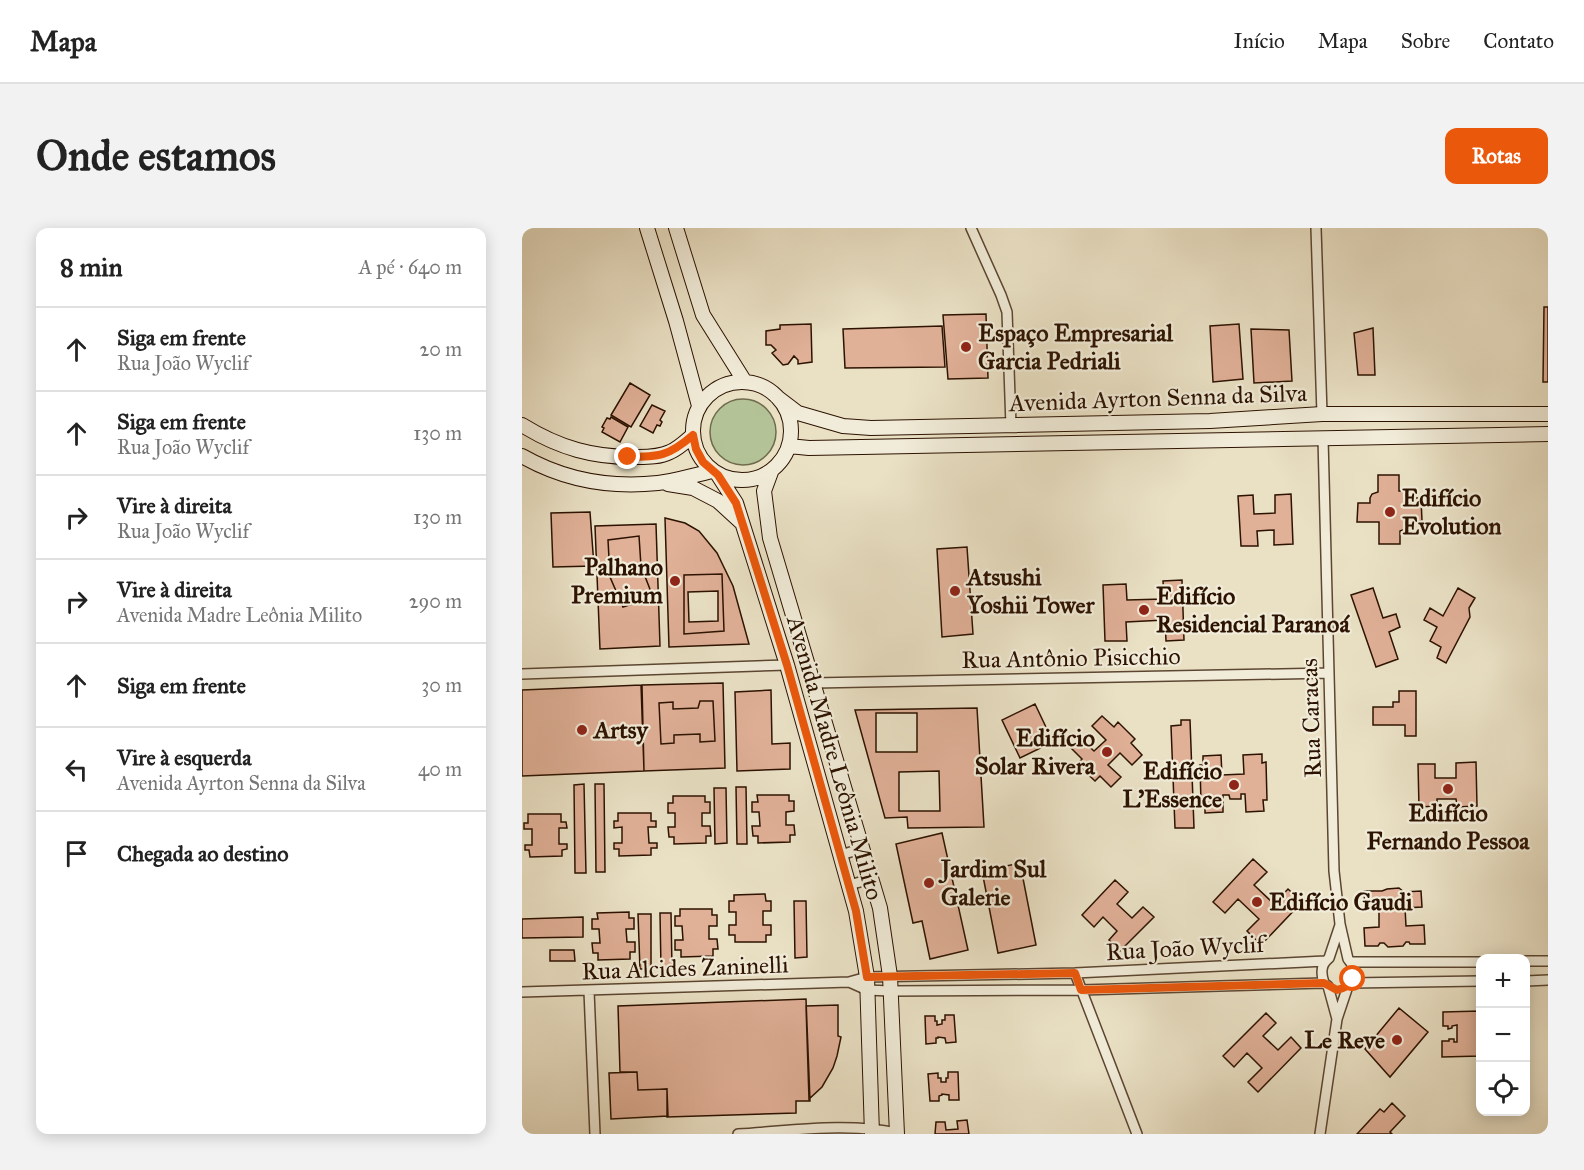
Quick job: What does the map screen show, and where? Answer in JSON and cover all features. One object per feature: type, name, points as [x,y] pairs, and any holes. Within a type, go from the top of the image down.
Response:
[{"type":"main road","points":[[647,228],[699,406]]},
{"type":"main road","points":[[676,228],[703,315],[745,382]]},
{"type":"main road","points":[[745,382],[768,389],[777,397],[790,420],[791,433],[789,446],[782,460],[771,472],[745,481],[731,480],[715,473],[703,462],[696,449],[693,435],[694,420],[699,406],[709,395],[719,387],[745,382]]},
{"type":"main road","name":"Avenida Ayrton Senna da Silva","points":[[777,397],[798,413],[843,426],[871,428],[1210,421],[1322,414],[1548,414]]},
{"type":"main road","points":[[522,425],[557,444],[587,453],[617,457],[659,456],[670,452],[693,435]]},
{"type":"main road","name":"Avenida Ayrton Senna da Silva","points":[[789,446],[820,448],[1548,434]]},
{"type":"main road","points":[[522,456],[561,474],[615,485],[660,482],[715,473]]},
{"type":"main road","name":"Avenida Madre Leônia Milito","points":[[771,472],[764,491],[770,538],[880,908],[890,984],[897,1133]]},
{"type":"main road","name":"Avenida Madre Leônia Milito","points":[[715,473],[736,503],[787,665],[856,911],[867,984],[872,1131]]},
{"type":"main road","points":[[660,482],[693,488],[718,501],[741,522]]},
{"type":"street","points":[[971,228],[1007,312],[1011,426]]},
{"type":"street","points":[[1316,228],[1322,414]]},
{"type":"street","name":"Rua Caracas","points":[[1320,1134],[1337,1019],[1354,970],[1340,924],[1334,871],[1323,438]]},
{"type":"street","points":[[522,675],[787,665]]},
{"type":"street","name":"Rua Antônio Pisicchio","points":[[814,683],[1329,673]]},
{"type":"street","points":[[841,855],[863,848]]},
{"type":"street","points":[[849,885],[872,879]]},
{"type":"street","name":"Rua Caracas","points":[[1337,1019],[1322,972],[1340,924]]},
{"type":"street","name":"Rua João Wyclif","points":[[867,984],[1327,960],[1339,955],[1350,960],[1476,962]]},
{"type":"street","points":[[1530,961],[1548,961]]},
{"type":"street","points":[[1075,973],[1137,1134]]},
{"type":"street","points":[[1530,981],[1548,980]]},
{"type":"street","name":"Rua João Wyclif","points":[[867,984],[1081,990],[1326,985],[1337,990],[1349,984],[1476,981]]},
{"type":"street","name":"Rua Alcides Zaninelli","points":[[522,992],[849,982],[867,984]]},
{"type":"street","points":[[589,991],[595,1134]]},
{"type":"street","points":[[738,1134],[840,1128],[897,1133]]},
{"type":"green space","points":[[743,399],[756,402],[766,409],[773,419],[776,432],[773,445],[766,455],[756,462],[743,465],[730,462],[720,455],[713,445],[710,432],[713,419],[720,409],[730,402]]},
{"type":"building","points":[[1544,307],[1548,307],[1548,382],[1543,382]]},
{"type":"building","name":"Espaço Empresarial Garcia Pedriali","points":[[986,314],[988,378],[948,379],[943,315]]},
{"type":"building","points":[[811,324],[812,362],[798,364],[794,356],[788,364],[783,365],[772,353],[776,350],[771,345],[766,345],[766,331],[780,329],[780,325]]},
{"type":"building","points":[[1239,324],[1243,379],[1213,382],[1210,326]]},
{"type":"building","points":[[942,326],[945,367],[845,368],[843,329]]},
{"type":"building","points":[[1373,328],[1375,375],[1358,375],[1354,333]]},
{"type":"building","points":[[1251,329],[1289,330],[1292,381],[1254,383]]},
{"type":"building","points":[[630,383],[650,395],[631,427],[611,415]]},
{"type":"building","points":[[652,405],[665,411],[660,420],[662,422],[660,426],[657,425],[653,433],[640,426]]},
{"type":"building","points":[[611,417],[628,427],[620,442],[602,432],[607,418]]},
{"type":"building","name":"Edifício Evolution","points":[[1378,475],[1399,475],[1399,491],[1404,491],[1410,498],[1421,498],[1422,521],[1408,521],[1408,528],[1400,531],[1400,544],[1379,544],[1379,522],[1357,522],[1358,503],[1370,503],[1372,494],[1378,492]]},
{"type":"building","points":[[1291,494],[1293,544],[1274,545],[1274,530],[1257,531],[1258,546],[1241,546],[1238,496],[1253,495],[1254,514],[1275,513],[1275,495]]},
{"type":"building","points":[[590,512],[594,566],[553,567],[551,513]]},
{"type":"building","name":"Palhano Premium","points":[[665,518],[685,523],[699,531],[717,553],[733,586],[749,644],[669,647]],"holes":[[[722,574],[724,631],[684,634],[684,575]]]},
{"type":"building","points":[[656,524],[660,646],[600,649],[595,526]],"holes":[[[639,536],[641,566],[653,597],[623,607],[610,577],[608,540]]]},
{"type":"building","points":[[639,536],[641,566],[653,597],[623,607],[610,577],[608,540]]},
{"type":"building","name":"Atsushi Yoshii Tower","points":[[967,547],[973,634],[942,637],[937,549]]},
{"type":"building","points":[[722,574],[724,631],[684,634],[684,575]]},
{"type":"building","name":"Edifício Residencial Paranoá","points":[[1182,580],[1184,640],[1166,641],[1165,620],[1126,622],[1127,641],[1105,641],[1103,585],[1126,584],[1127,600],[1164,599],[1163,581]]},
{"type":"building","points":[[1373,588],[1383,618],[1396,614],[1400,627],[1389,632],[1398,659],[1376,667],[1351,595]]},
{"type":"building","points":[[1458,588],[1475,598],[1469,608],[1470,617],[1446,663],[1437,658],[1441,647],[1430,641],[1437,627],[1424,620],[1430,608],[1443,616]]},
{"type":"building","name":"Palhano Premium","points":[[718,591],[718,621],[689,622],[688,592]]},
{"type":"building","points":[[723,683],[725,768],[644,771],[642,685]],"holes":[[[700,701],[713,701],[715,741],[700,742],[700,734],[674,735],[674,743],[661,744],[659,703],[673,702],[673,709],[698,708]]]},
{"type":"building","name":"Artsy","points":[[641,685],[644,771],[522,776],[522,690]]},
{"type":"building","points":[[771,690],[772,744],[790,743],[790,769],[737,771],[735,692]]},
{"type":"building","points":[[1399,691],[1416,691],[1416,736],[1405,736],[1405,725],[1373,725],[1373,707],[1393,707],[1393,702],[1399,702]]},
{"type":"building","points":[[700,701],[713,701],[715,741],[700,742],[700,734],[674,735],[674,743],[661,744],[659,703],[673,702],[673,709],[698,708]]},
{"type":"building","points":[[1035,704],[1053,742],[1020,758],[1002,720]]},
{"type":"building","points":[[977,708],[984,827],[908,828],[907,817],[885,818],[855,710]]},
{"type":"building","points":[[876,713],[917,713],[917,752],[876,752]]},
{"type":"building","name":"Edifício Solar Rivera","points":[[1102,716],[1114,727],[1118,722],[1135,739],[1131,743],[1142,755],[1132,765],[1120,753],[1108,765],[1121,777],[1111,787],[1100,776],[1095,781],[1077,764],[1082,759],[1071,748],[1080,738],[1094,751],[1106,740],[1092,726]]},
{"type":"building","points":[[1181,720],[1190,720],[1194,828],[1175,828],[1171,726],[1181,725]]},
{"type":"building","name":"Edifício L'Essence","points":[[1262,754],[1262,763],[1266,762],[1267,800],[1263,800],[1264,811],[1246,812],[1245,794],[1241,794],[1241,799],[1230,799],[1229,795],[1223,795],[1223,812],[1205,813],[1205,803],[1201,803],[1200,765],[1203,765],[1203,756],[1221,755],[1222,775],[1244,774],[1243,755]]},
{"type":"building","name":"Edifício Fernando Pessoa","points":[[1476,762],[1477,806],[1457,807],[1456,799],[1437,799],[1437,806],[1419,807],[1418,764],[1435,764],[1435,778],[1456,778],[1456,763]]},
{"type":"building","points":[[939,771],[940,811],[899,811],[899,772]]},
{"type":"building","points":[[584,784],[586,873],[575,873],[574,785]]},
{"type":"building","points":[[595,784],[604,784],[605,872],[596,872]]},
{"type":"building","points":[[736,787],[746,787],[747,844],[737,844]]},
{"type":"building","points":[[714,788],[726,788],[727,843],[715,844]]},
{"type":"building","points":[[757,795],[789,795],[789,801],[794,801],[794,811],[786,812],[786,825],[794,825],[795,835],[790,835],[790,842],[758,843],[758,836],[753,836],[752,826],[760,826],[759,812],[752,812],[752,802],[758,802]]},
{"type":"building","points":[[673,796],[705,796],[705,802],[710,802],[710,813],[702,813],[702,826],[710,826],[711,836],[706,836],[706,843],[674,844],[674,837],[669,837],[668,827],[675,827],[675,813],[668,813],[668,803],[673,803]]},
{"type":"building","points":[[618,813],[651,813],[651,821],[656,821],[656,827],[648,827],[649,843],[657,843],[657,848],[651,848],[651,855],[619,856],[619,849],[614,849],[614,843],[622,843],[622,827],[614,828],[614,821],[618,821]]},
{"type":"building","points":[[528,814],[561,814],[561,822],[566,822],[567,828],[559,828],[559,844],[567,844],[567,849],[562,850],[562,856],[530,857],[529,850],[525,850],[525,845],[532,845],[532,829],[524,829],[524,823],[528,823]]},
{"type":"building","name":"Jardim Sul Galerie","points":[[942,833],[968,950],[930,959],[922,921],[913,923],[896,844]]},
{"type":"building","name":"Edifício Gaudi","points":[[1253,859],[1267,872],[1254,885],[1274,904],[1288,889],[1302,902],[1261,945],[1247,931],[1259,919],[1238,899],[1225,913],[1213,902]]},
{"type":"building","points":[[1020,863],[1036,945],[998,953],[982,871]]},
{"type":"building","points":[[1115,880],[1128,892],[1117,904],[1132,918],[1143,907],[1154,917],[1120,951],[1109,940],[1117,931],[1103,917],[1094,927],[1082,915]]},
{"type":"building","points":[[1399,888],[1404,892],[1421,891],[1422,907],[1405,908],[1406,926],[1424,925],[1425,944],[1406,942],[1403,946],[1388,947],[1380,943],[1378,946],[1365,946],[1364,928],[1379,927],[1379,909],[1365,909],[1364,891]]},
{"type":"building","points":[[765,894],[766,901],[771,901],[771,911],[763,911],[763,925],[771,925],[771,935],[766,935],[766,942],[735,942],[735,935],[729,935],[729,925],[736,925],[736,912],[729,912],[729,901],[734,901],[734,895]]},
{"type":"building","points":[[794,901],[806,901],[807,957],[795,958]]},
{"type":"building","points":[[680,909],[712,909],[712,915],[717,915],[717,926],[709,926],[709,939],[717,939],[718,949],[713,949],[713,956],[681,957],[681,950],[675,950],[675,940],[683,940],[682,926],[675,926],[675,916],[680,916]]},
{"type":"building","points":[[629,912],[629,918],[634,918],[634,929],[626,929],[627,942],[635,942],[635,952],[630,952],[630,959],[598,960],[598,953],[593,953],[592,943],[600,943],[599,929],[592,929],[592,919],[598,919],[597,913]]},
{"type":"building","points":[[660,913],[671,913],[672,968],[661,968]]},
{"type":"building","points":[[638,914],[651,914],[651,969],[640,969]]},
{"type":"building","points":[[583,917],[583,937],[522,938],[522,919]]},
{"type":"building","points":[[550,950],[574,950],[575,961],[550,961]]},
{"type":"building","points":[[806,999],[810,1101],[796,1101],[796,1113],[667,1117],[667,1089],[638,1090],[637,1072],[620,1072],[618,1006]]},
{"type":"building","points":[[838,1005],[838,1036],[841,1037],[837,1056],[822,1087],[809,1099],[806,1006]]},
{"type":"building","name":"Le Reve","points":[[1399,1008],[1428,1032],[1390,1077],[1365,1049]]},
{"type":"building","points":[[1476,1011],[1476,1056],[1442,1057],[1442,1041],[1454,1039],[1454,1042],[1457,1042],[1457,1025],[1448,1029],[1448,1026],[1443,1026],[1443,1012]]},
{"type":"building","points":[[1266,1013],[1276,1023],[1263,1036],[1278,1050],[1291,1037],[1301,1048],[1258,1092],[1248,1082],[1262,1068],[1247,1053],[1234,1067],[1223,1056]]},
{"type":"building","points":[[945,1015],[954,1015],[956,1042],[946,1043],[945,1038],[938,1037],[936,1043],[926,1044],[925,1016],[935,1016],[937,1025],[942,1024]]},
{"type":"building","points":[[637,1072],[638,1090],[667,1089],[668,1116],[611,1119],[609,1073]]},
{"type":"building","points":[[948,1072],[958,1072],[959,1100],[949,1100],[949,1095],[942,1094],[939,1096],[939,1101],[930,1101],[928,1074],[938,1073],[941,1082],[946,1082]]},
{"type":"building","points":[[1392,1103],[1405,1116],[1390,1132],[1392,1134],[1357,1134],[1380,1109],[1384,1112]]},
{"type":"building","points":[[967,1120],[969,1134],[935,1134],[936,1122],[945,1122],[946,1130],[958,1129],[957,1121]]},
{"type":"place","name":"Espaço Empresarial Garcia Pedriali","points":[[966,347]]},
{"type":"place","name":"Edifício Evolution","points":[[1390,512]]},
{"type":"place","name":"Palhano Premium","points":[[675,581]]},
{"type":"place","name":"Atsushi Yoshii Tower","points":[[955,591]]},
{"type":"place","name":"Edifício Residencial Paranoá","points":[[1144,610]]},
{"type":"place","name":"Artsy","points":[[582,730]]},
{"type":"place","name":"Edifício Solar Rivera","points":[[1107,752]]},
{"type":"place","name":"Edifício L'Essence","points":[[1234,785]]},
{"type":"place","name":"Edifício Fernando Pessoa","points":[[1448,789]]},
{"type":"place","name":"Jardim Sul Galerie","points":[[929,883]]},
{"type":"place","name":"Edifício Gaudi","points":[[1257,902]]},
{"type":"place","name":"Le Reve","points":[[1397,1040]]},
{"type":"route","points":[[628,457],[659,456],[680,446],[693,435],[696,449],[703,462],[718,475],[736,503],[787,665],[856,911],[867,977],[1075,973],[1081,990],[1324,983],[1337,990],[1348,986],[1353,979]]}]
